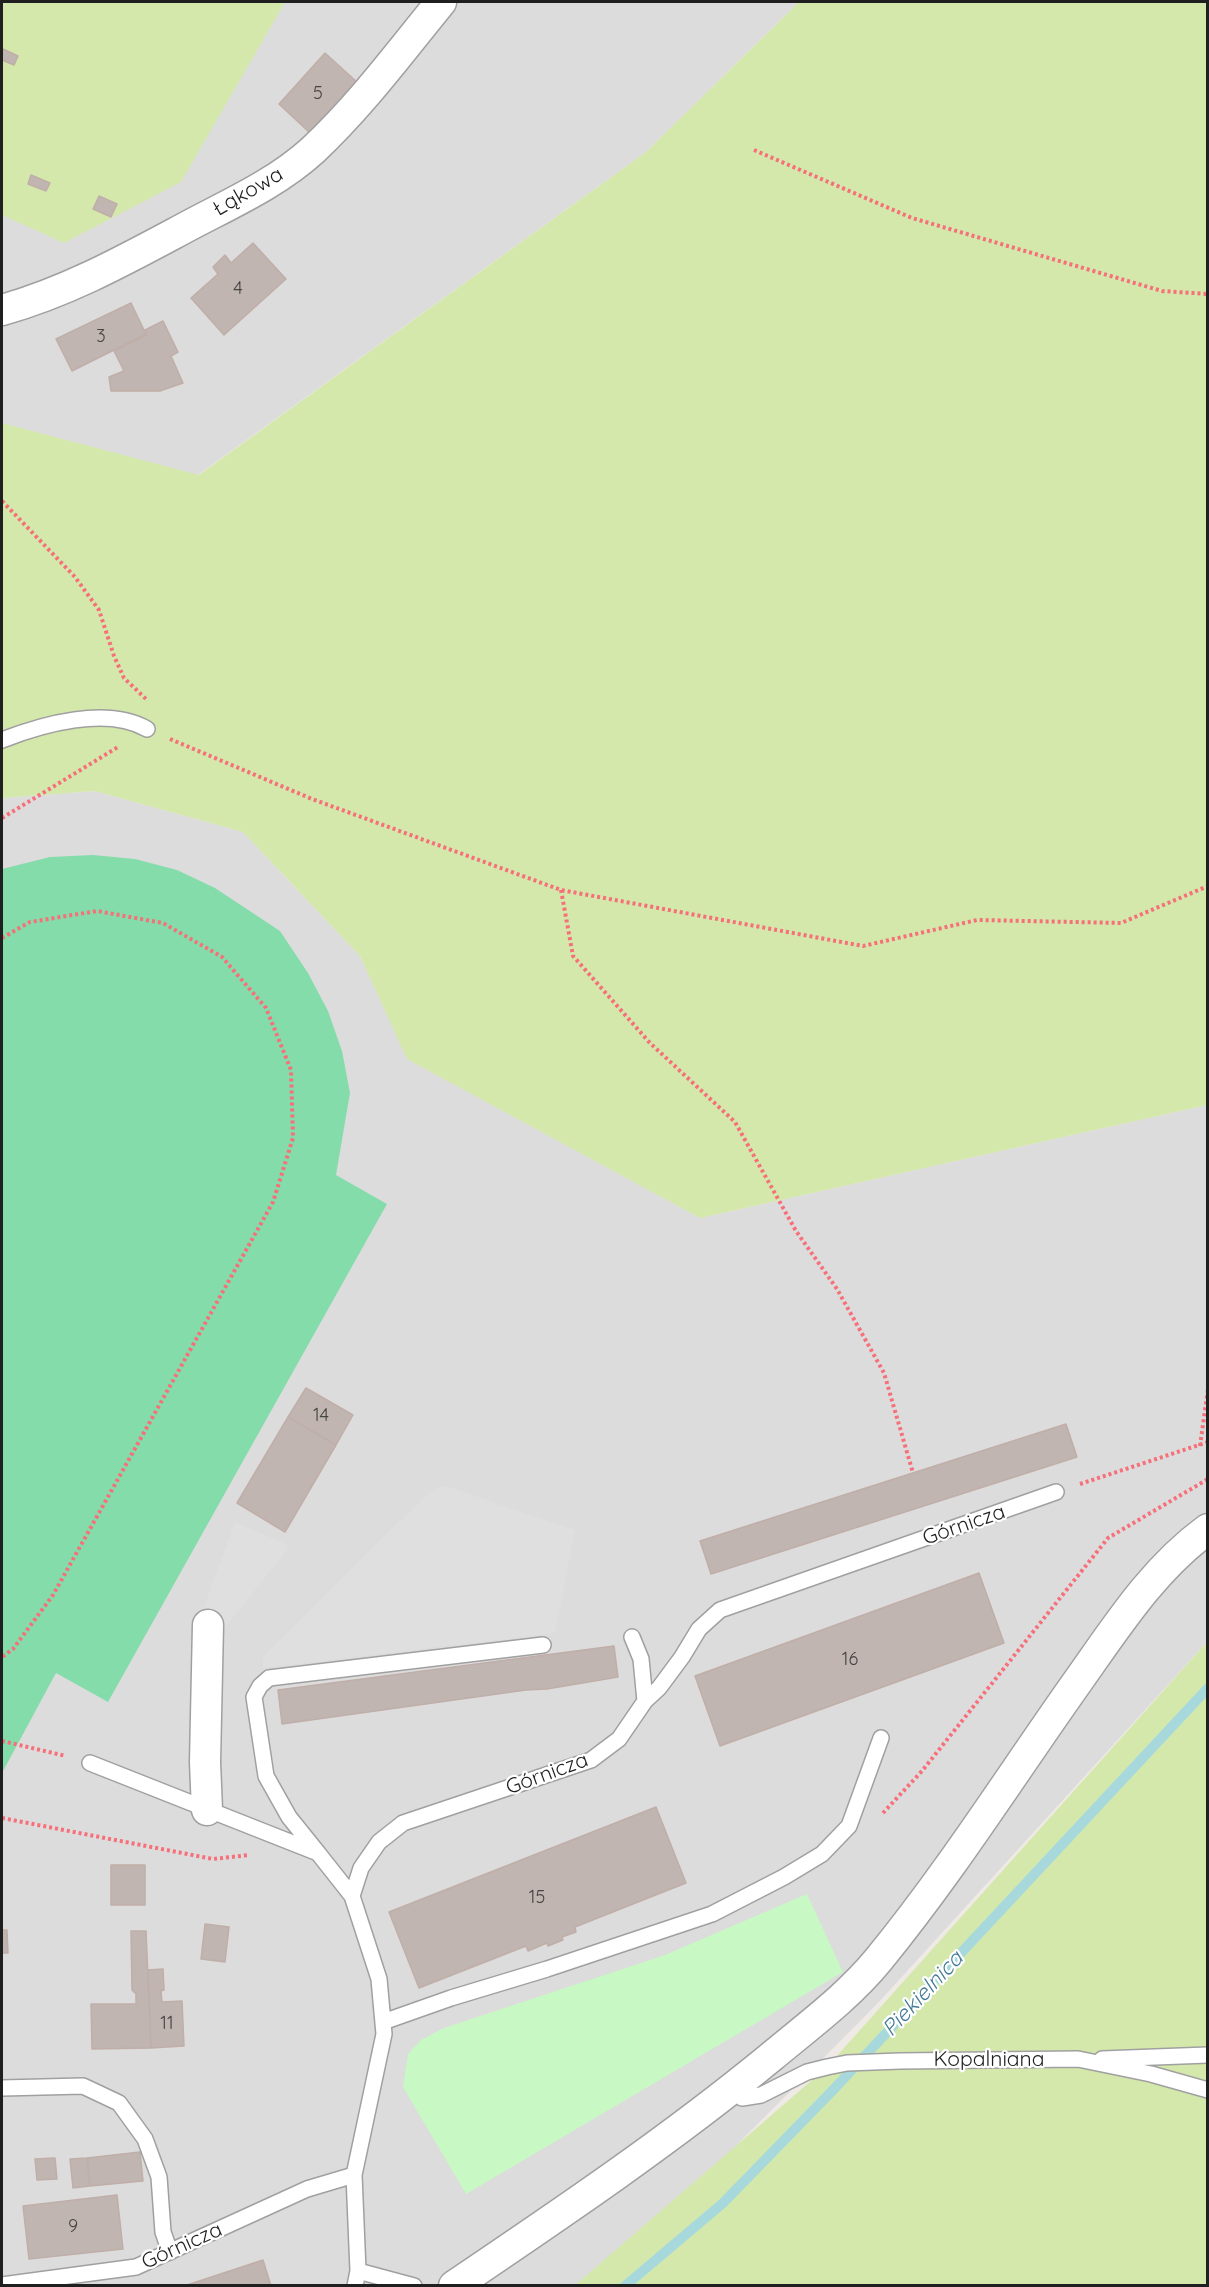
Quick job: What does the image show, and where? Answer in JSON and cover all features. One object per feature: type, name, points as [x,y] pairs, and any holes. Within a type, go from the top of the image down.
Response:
[{"type":"street","name":"Łąkowa","points":[[2,310],[49,295],[93,276],[257,189],[288,170],[311,151],[350,112],[441,2]]},
{"type":"street","points":[[454,2286],[590,2194],[733,2088],[844,1997],[878,1960],[949,1868],[1139,1594],[1183,1547],[1208,1529]]},
{"type":"street","points":[[207,1810],[205,1762],[208,1625]]},
{"type":"lane","points":[[2,740],[34,728],[86,719],[133,721],[147,729]]},
{"type":"lane","name":"Górnicza","points":[[352,1896],[361,1868],[379,1842],[403,1823],[591,1760],[619,1739],[645,1701],[659,1688],[699,1629],[720,1610],[1056,1492]]},
{"type":"lane","points":[[632,1637],[641,1659],[645,1701]]},
{"type":"lane","points":[[414,2286],[357,2278],[354,2175],[384,2034],[380,1979],[352,1896],[312,1850],[288,1816],[266,1776],[254,1697],[260,1686],[270,1678],[543,1645]]},
{"type":"lane","points":[[383,2022],[712,1914],[784,1877],[822,1854],[849,1826],[880,1738]]},
{"type":"lane","points":[[83,1761],[312,1850]]},
{"type":"lane","name":"Kopalniana","points":[[733,2088],[742,2098],[761,2096],[807,2072],[847,2063],[1078,2060],[1208,2055]]},
{"type":"lane","name":"Kopalniana","points":[[1078,2060],[1150,2074],[1208,2090]]},
{"type":"lane","points":[[2,2088],[83,2086],[119,2103],[145,2139],[159,2177],[163,2232],[170,2252]]},
{"type":"lane","name":"Górnicza","points":[[2,2286],[136,2267],[306,2189],[354,2175]]},
{"type":"path","points":[[754,150],[912,218],[1162,291],[1208,294]]},
{"type":"path","points":[[2,501],[75,577],[99,610],[124,678],[145,698],[149,714],[147,729]]},
{"type":"path","points":[[2,818],[147,729]]},
{"type":"path","points":[[147,729],[312,799],[561,890],[863,946],[977,920],[1121,923],[1208,886]]},
{"type":"path","points":[[561,890],[573,957],[650,1043],[735,1122],[796,1231],[837,1289],[884,1373],[913,1473]]},
{"type":"path","points":[[2,938],[30,922],[97,911],[163,923],[222,957],[266,1008],[291,1070],[293,1138],[273,1202],[65,1574],[53,1595],[13,1649],[2,1657]]},
{"type":"path","points":[[1200,1446],[1208,1389]]},
{"type":"path","points":[[1056,1492],[1208,1442]]},
{"type":"path","points":[[882,1814],[922,1770],[1108,1538],[1208,1479]]},
{"type":"path","points":[[2,1741],[83,1761]]},
{"type":"path","points":[[2,1818],[213,1859],[312,1850]]},
{"type":"shaded area","points":[[2,2],[799,2],[646,152],[198,475],[2,453]]},
{"type":"shaded area","points":[[95,791],[243,832],[360,956],[408,1059],[700,1218],[1207,1105],[1207,1642],[878,2003],[716,2166],[576,2285],[2,2286],[2,798]]},
{"type":"shaded area","points":[[445,1486],[575,1530],[555,1633],[263,1668],[263,1657],[425,1496],[434,1489]]},
{"type":"shaded area","points":[[235,1522],[290,1546],[225,1628],[198,1623]]},
{"type":"green space","points":[[2,2],[285,2],[181,182],[64,243],[2,215]]},
{"type":"green space","points":[[799,2],[1207,2],[1207,1105],[700,1218],[407,1059],[360,956],[243,832],[95,791],[2,798],[2,423],[199,475],[646,152]]},
{"type":"green space","points":[[93,855],[135,859],[177,870],[215,888],[280,931],[308,973],[328,1011],[342,1051],[350,1093],[336,1175],[387,1204],[108,1702],[56,1673],[2,1773],[2,869],[50,857]]},
{"type":"green space","points":[[1207,1642],[1207,2285],[574,2286],[827,2067]]},
{"type":"green space","points":[[807,1894],[843,1972],[466,2194],[403,2087],[408,2054],[421,2040],[444,2028],[665,1955]]},
{"type":"building","points":[[3,49],[18,56],[14,65],[2,60]]},
{"type":"building","points":[[325,53],[358,83],[311,134],[279,104]]},
{"type":"building","points":[[31,175],[50,183],[46,191],[28,184]]},
{"type":"building","points":[[99,196],[117,204],[111,217],[93,209]]},
{"type":"building","points":[[253,243],[286,279],[224,335],[191,298],[218,274],[213,267],[225,255],[231,263]]},
{"type":"building","points":[[131,303],[146,334],[72,371],[56,339]]},
{"type":"building","points":[[163,321],[178,352],[171,356],[183,383],[160,391],[111,391],[109,377],[124,371],[114,351],[147,335],[145,330]]},
{"type":"building","points":[[306,1388],[353,1415],[336,1445],[288,1417]]},
{"type":"building","points":[[288,1417],[336,1445],[285,1532],[237,1503]]},
{"type":"building","points":[[1066,1424],[1077,1457],[711,1574],[700,1541]]},
{"type":"building","points":[[979,1573],[1004,1643],[720,1746],[695,1676]]},
{"type":"building","points":[[614,1646],[618,1677],[547,1689],[282,1724],[278,1690]]},
{"type":"building","points":[[656,1807],[686,1883],[575,1927],[576,1932],[548,1946],[547,1943],[528,1951],[526,1946],[419,1988],[389,1912]]},
{"type":"building","points":[[111,1865],[145,1865],[145,1905],[111,1905]]},
{"type":"building","points":[[205,1924],[229,1927],[225,1962],[201,1959]]},
{"type":"building","points":[[2,1930],[7,1930],[8,1953],[2,1953]]},
{"type":"building","points":[[131,1931],[146,1931],[151,2048],[92,2049],[91,2004],[136,2004],[136,1994],[132,1990]]},
{"type":"building","points":[[163,1969],[162,2002],[182,2001],[184,2046],[151,2048],[148,1970]]},
{"type":"building","points":[[140,2152],[143,2181],[90,2186],[87,2158]]},
{"type":"building","points":[[55,2158],[57,2179],[37,2180],[35,2159]]},
{"type":"building","points":[[87,2158],[90,2186],[73,2188],[70,2159]]},
{"type":"building","points":[[117,2195],[123,2249],[29,2259],[23,2206]]},
{"type":"building","points":[[263,2260],[271,2286],[184,2286]]},
{"type":"waterway","name":"Piekielnica","points":[[625,2286],[723,2203],[835,2088],[1208,1688]]}]
